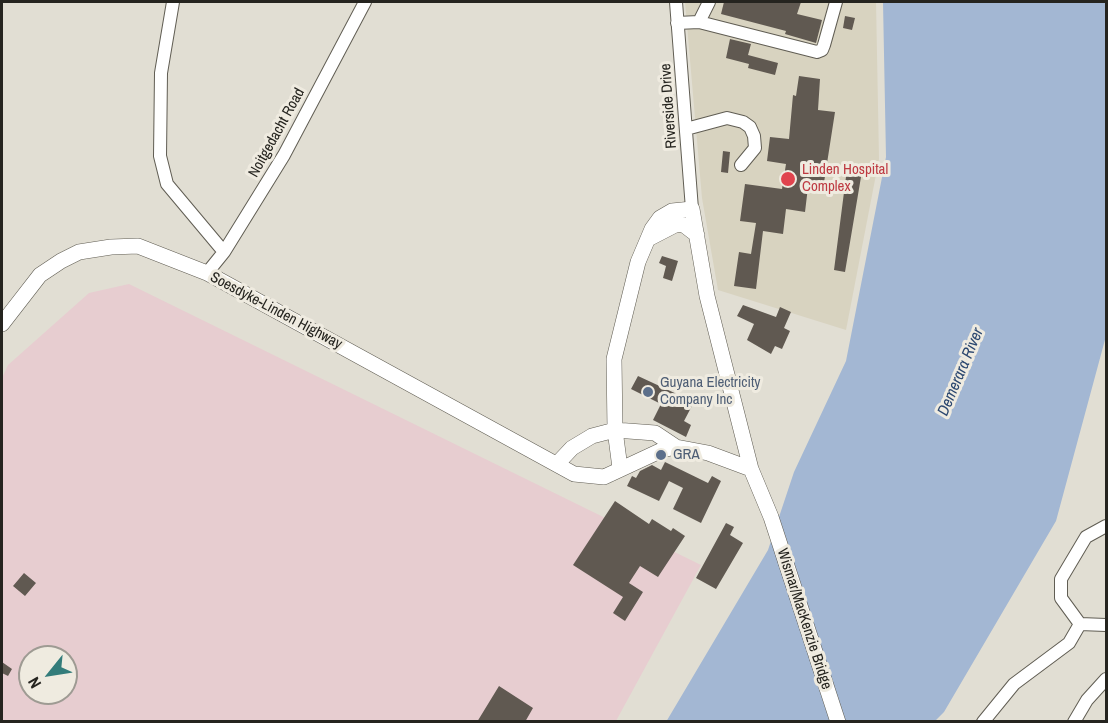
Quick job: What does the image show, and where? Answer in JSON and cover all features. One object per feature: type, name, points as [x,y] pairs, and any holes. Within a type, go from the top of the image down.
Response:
[{"type":"main road","points":[[620,468],[615,430],[614,359],[638,262],[660,218],[672,211],[692,209],[707,296],[751,469]]},
{"type":"main road","points":[[648,239],[677,224],[684,225],[698,235]]},
{"type":"main road","name":"Soesdyke-Linden Highway","points":[[2,324],[40,275],[79,252],[138,246],[207,273],[557,464],[585,477],[604,477],[662,450],[676,447]]},
{"type":"main road","name":"Soesdyke-Linden Highway","points":[[557,464],[572,448],[592,436],[615,430],[655,434],[676,447],[708,453],[751,469]]},
{"type":"main road","name":"Wismar/MacKenzie Bridge","points":[[751,469],[771,517],[838,722]]},
{"type":"street","points":[[173,2],[161,73],[160,156],[167,184],[224,252]]},
{"type":"street","name":"Noitgedacht Road","points":[[207,273],[224,252],[284,155],[365,2]]},
{"type":"street","name":"Riverside Drive","points":[[676,2],[692,209]]},
{"type":"street","points":[[699,22],[709,2]]},
{"type":"street","points":[[677,23],[699,22],[817,52],[822,50],[824,45],[836,2]]},
{"type":"street","points":[[686,129],[727,118],[750,127],[755,148],[741,165]]},
{"type":"street","points":[[1080,624],[1060,598],[1060,579],[1086,537],[1107,526]]},
{"type":"street","points":[[1080,624],[1107,625]]},
{"type":"street","points":[[983,722],[1014,684],[1069,643],[1080,624]]},
{"type":"street","points":[[1074,722],[1087,700],[1107,678]]},
{"type":"shaded area","name":"Linden Hospital Complex","points":[[685,2],[876,2],[879,159],[846,330],[718,290],[702,198]]},
{"type":"shaded area","points":[[129,284],[701,565],[616,721],[2,721],[2,378],[8,365],[89,293]]},
{"type":"water","name":"Demerara River","points":[[883,2],[1106,2],[1106,336],[1056,521],[944,712],[934,722],[666,722],[768,550],[794,472],[846,361],[886,157]]},
{"type":"building","points":[[724,2],[801,2],[797,14],[822,20],[816,43],[785,34],[786,31],[721,14]]},
{"type":"building","points":[[845,16],[855,18],[852,30],[843,28]]},
{"type":"building","points":[[730,39],[751,44],[748,55],[778,63],[775,75],[748,68],[749,64],[726,58]]},
{"type":"building","points":[[799,76],[820,79],[818,110],[835,112],[823,189],[808,187],[805,212],[786,209],[783,234],[763,231],[756,289],[734,286],[739,252],[751,254],[756,223],[740,221],[745,184],[782,189],[786,164],[767,161],[770,137],[789,139],[793,95],[796,96]]},
{"type":"building","points":[[723,151],[730,152],[728,173],[721,172]]},
{"type":"building","points":[[847,169],[862,171],[845,272],[834,270]]},
{"type":"building","points":[[662,256],[678,261],[672,281],[663,278],[666,266],[659,263]]},
{"type":"building","points":[[743,305],[776,317],[780,307],[791,312],[784,328],[790,331],[782,349],[775,346],[771,354],[747,340],[754,324],[737,316]]},
{"type":"building","points":[[638,376],[694,402],[684,421],[691,425],[686,437],[653,420],[661,404],[631,389]]},
{"type":"building","points":[[665,462],[708,483],[712,476],[721,481],[701,523],[673,509],[683,488],[669,481],[659,501],[627,486],[632,476],[636,478],[640,471],[652,465],[661,470]]},
{"type":"building","points":[[615,501],[649,524],[652,519],[671,531],[673,528],[685,536],[658,577],[640,566],[629,583],[643,592],[625,621],[613,613],[623,597],[573,565]]},
{"type":"building","points":[[726,523],[734,527],[730,535],[743,543],[716,589],[696,578]]},
{"type":"building","points":[[24,573],[36,583],[25,596],[13,586]]},
{"type":"building","points":[[2,662],[12,669],[8,676],[2,673]]},
{"type":"building","points":[[499,686],[533,708],[525,722],[477,722]]},
{"type":"place","name":"Linden Hospital Complex","points":[[788,179]]},
{"type":"place","name":"Guyana Electricity Company Inc","points":[[648,392]]},
{"type":"place","name":"GRA","points":[[661,455]]}]
